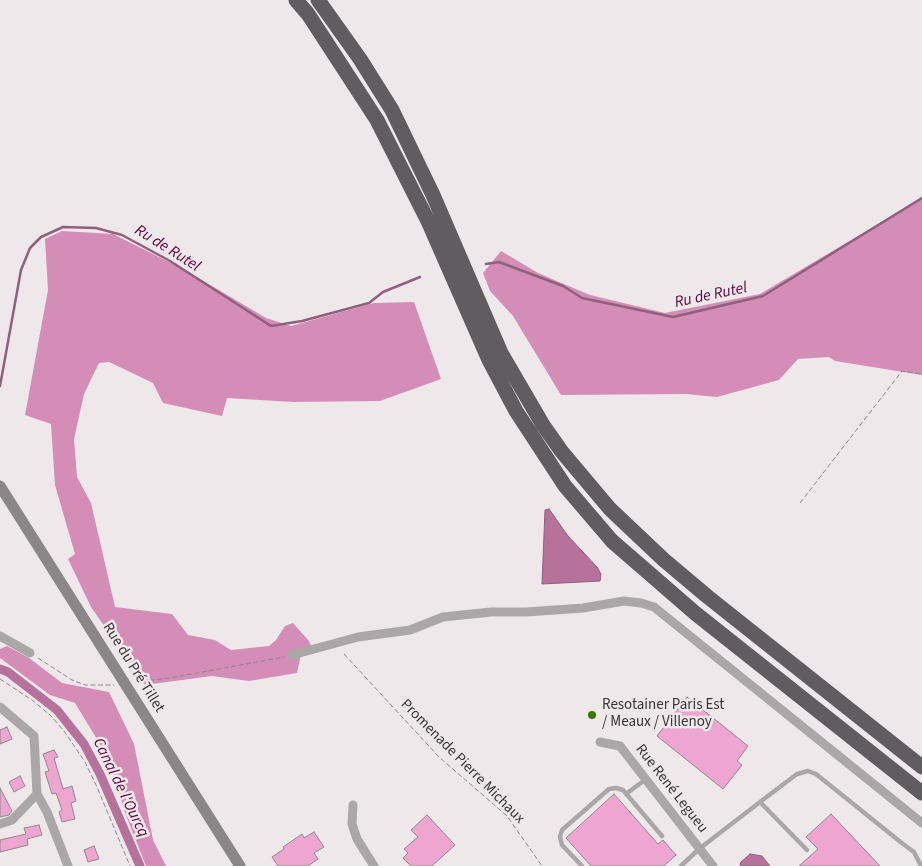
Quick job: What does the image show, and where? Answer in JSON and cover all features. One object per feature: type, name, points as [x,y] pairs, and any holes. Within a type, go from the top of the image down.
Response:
[{"type":"highway","points":[[296,0],[308,14],[377,120],[428,221],[489,360],[516,411],[565,486],[612,541],[688,607],[751,659],[922,793]]},
{"type":"highway","points":[[318,0],[360,59],[392,110],[433,195],[501,353],[543,426],[562,452],[610,509],[664,560],[715,603],[922,767]]},
{"type":"street","name":"Rue du Pré Tillet","points":[[0,486],[240,866]]},
{"type":"street","points":[[292,655],[358,637],[410,630],[443,617],[491,612],[526,612],[583,608],[624,601],[641,603],[654,607],[922,823]]},
{"type":"street","points":[[0,636],[30,653]]},
{"type":"street","points":[[0,707],[34,736],[37,794],[47,812],[68,866]]},
{"type":"street","name":"Rue René Legueu","points":[[600,742],[620,746],[713,866]]},
{"type":"street","points":[[0,824],[12,820],[37,794]]},
{"type":"street","points":[[353,805],[352,824],[357,839],[374,866]]},
{"type":"lane","points":[[681,866],[699,848],[797,774],[808,771],[816,774],[908,848],[920,861],[921,866]]},
{"type":"lane","points":[[626,794],[646,779]]},
{"type":"lane","points":[[582,866],[562,845],[560,837],[562,830],[609,789],[623,790],[662,836]]},
{"type":"lane","points":[[760,802],[806,850]]},
{"type":"path","points":[[800,503],[902,371],[922,374]]},
{"type":"path","points":[[30,653],[72,680],[84,685],[113,685]]},
{"type":"path","name":"Promenade Pierre Michaux","points":[[344,654],[439,757],[507,816],[542,866]]},
{"type":"path","points":[[131,682],[170,678],[292,655]]},
{"type":"path","points":[[0,679],[32,700],[51,716],[64,731],[97,787],[130,866]]},
{"type":"shaded area","points":[[922,198],[922,375],[835,361],[829,357],[798,359],[779,380],[717,397],[686,394],[561,395],[513,316],[490,291],[483,273],[501,251],[538,273],[590,295],[665,313],[760,294]]},
{"type":"shaded area","points":[[62,231],[113,234],[185,270],[266,318],[291,326],[374,303],[414,302],[441,379],[380,401],[293,402],[227,398],[222,416],[163,403],[153,383],[109,362],[99,363],[84,394],[74,439],[77,477],[91,503],[115,607],[172,614],[188,635],[215,640],[231,650],[269,646],[276,640],[285,626],[293,623],[309,641],[312,648],[302,649],[297,673],[249,681],[212,676],[145,685],[91,607],[68,559],[75,554],[55,485],[51,424],[25,415],[48,290],[45,239]]},
{"type":"shaded area","points":[[549,509],[568,536],[597,567],[601,574],[600,581],[542,584],[545,510]]},
{"type":"shaded area","points":[[7,646],[29,658],[62,683],[109,692],[134,744],[153,840],[166,866],[146,866],[124,810],[109,759],[75,703],[50,695],[0,658],[0,649]]},
{"type":"shaded area","points":[[750,854],[762,856],[770,866],[740,866],[741,862]]},
{"type":"building","points":[[687,697],[748,746],[737,761],[742,765],[723,789],[657,736]]},
{"type":"building","points":[[7,727],[12,739],[0,744],[0,730]]},
{"type":"building","points":[[54,750],[58,757],[54,758],[63,789],[72,786],[76,801],[71,803],[75,819],[62,822],[59,812],[62,810],[56,793],[52,794],[45,772],[49,771],[43,754]]},
{"type":"building","points":[[20,776],[25,786],[14,792],[9,782]]},
{"type":"building","points":[[0,788],[12,811],[9,815],[0,817]]},
{"type":"building","points":[[614,794],[658,844],[663,840],[676,855],[664,866],[591,866],[566,838]]},
{"type":"building","points":[[831,814],[880,866],[799,866],[818,849],[806,837]]},
{"type":"building","points":[[427,815],[455,845],[432,866],[411,866],[403,858],[408,853],[404,849],[418,837],[411,830]]},
{"type":"building","points":[[39,825],[42,835],[27,839],[28,845],[0,852],[0,840],[26,834],[24,828]]},
{"type":"building","points":[[314,832],[324,847],[314,853],[318,859],[308,866],[278,866],[272,857],[302,834],[304,838]]},
{"type":"building","points":[[94,846],[99,859],[88,862],[84,850]]},
{"type":"waterway","name":"Ru de Rutel","points":[[486,264],[499,262],[563,286],[582,298],[673,317],[763,296],[922,198]]},
{"type":"waterway","name":"Ru de Rutel","points":[[0,386],[21,270],[30,248],[41,237],[63,227],[96,228],[122,235],[170,261],[271,326],[302,321],[369,303],[383,292],[420,277]]},
{"type":"waterway","name":"Canal de l'Ourcq","points":[[0,669],[8,672],[57,710],[84,744],[100,774],[140,866]]},
{"type":"place","name":"Resotainer Paris Est / Meaux / Villenoy","points":[[592,715]]}]
